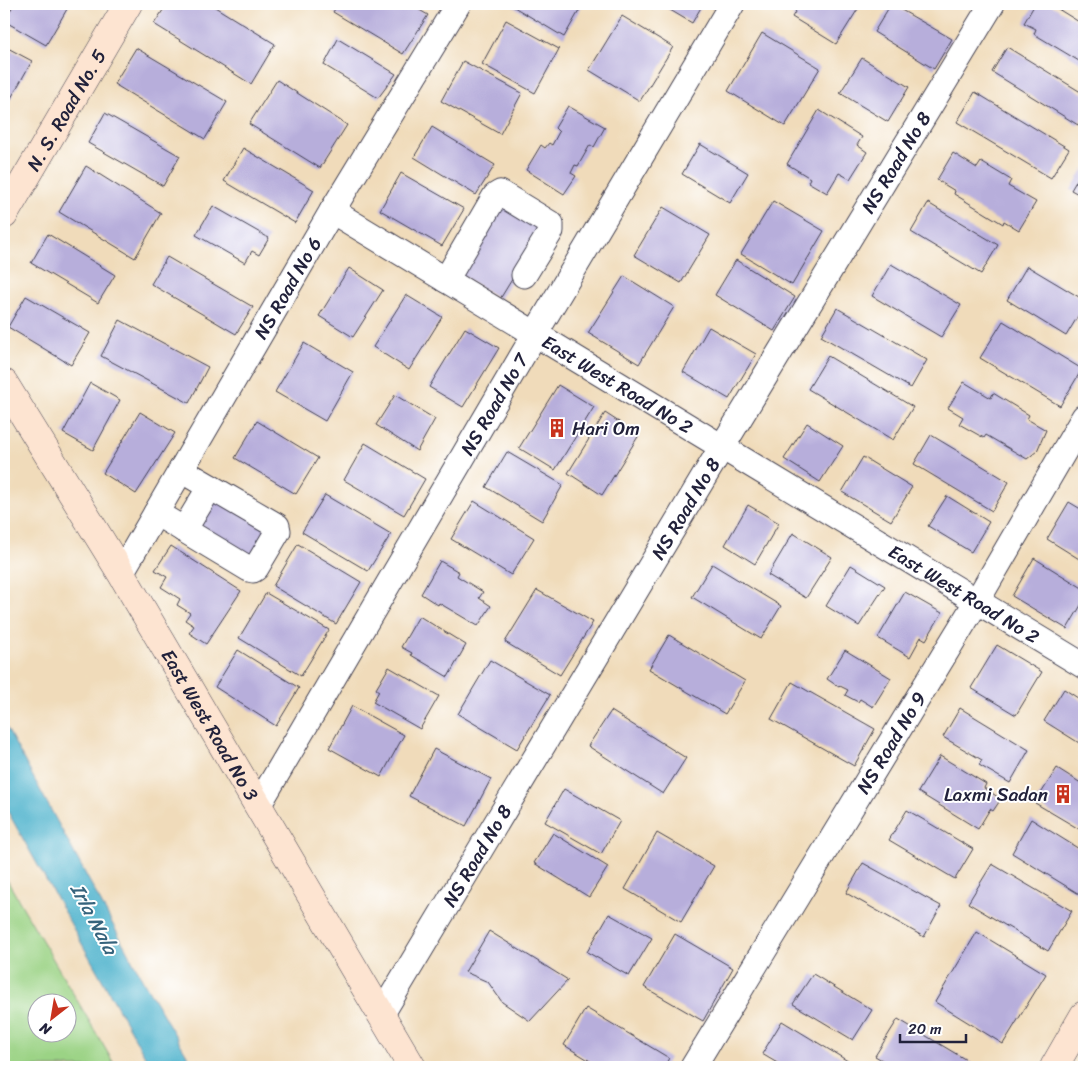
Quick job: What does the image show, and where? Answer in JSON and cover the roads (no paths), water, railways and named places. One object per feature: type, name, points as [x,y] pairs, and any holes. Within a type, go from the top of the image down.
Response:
[{"type":"street","name":"N. S. Road No. 5","points":[[4,215],[128,4]]},
{"type":"street","name":"NS Road No 6","points":[[120,573],[332,211],[458,4]]},
{"type":"street","name":"NS Road No 7","points":[[258,806],[535,334],[732,4]]},
{"type":"street","name":"NS Road No 8","points":[[381,1015],[722,447],[992,4]]},
{"type":"street","points":[[446,280],[498,194],[503,194],[551,224],[550,231],[528,270],[565,284]]},
{"type":"street","name":"East West Road No 2","points":[[332,211],[1084,666]]},
{"type":"street","name":"East West Road No 3","points":[[4,383],[120,573],[412,1067]]},
{"type":"street","name":"NS Road No 9","points":[[693,1067],[978,601],[1084,417]]},
{"type":"street","points":[[156,513],[253,570],[278,531],[277,526],[181,470]]},
{"type":"street","points":[[184,530],[210,487]]},
{"type":"street","points":[[1054,1067],[1084,1015]]},
{"type":"water","name":"Irla Nala","points":[[4,723],[145,984],[194,1067],[151,1067],[4,805]]},
{"type":"place","name":"Hari Om","points":[[557,428]]},
{"type":"place","name":"Laxmi Sadan","points":[[1063,794]]}]
